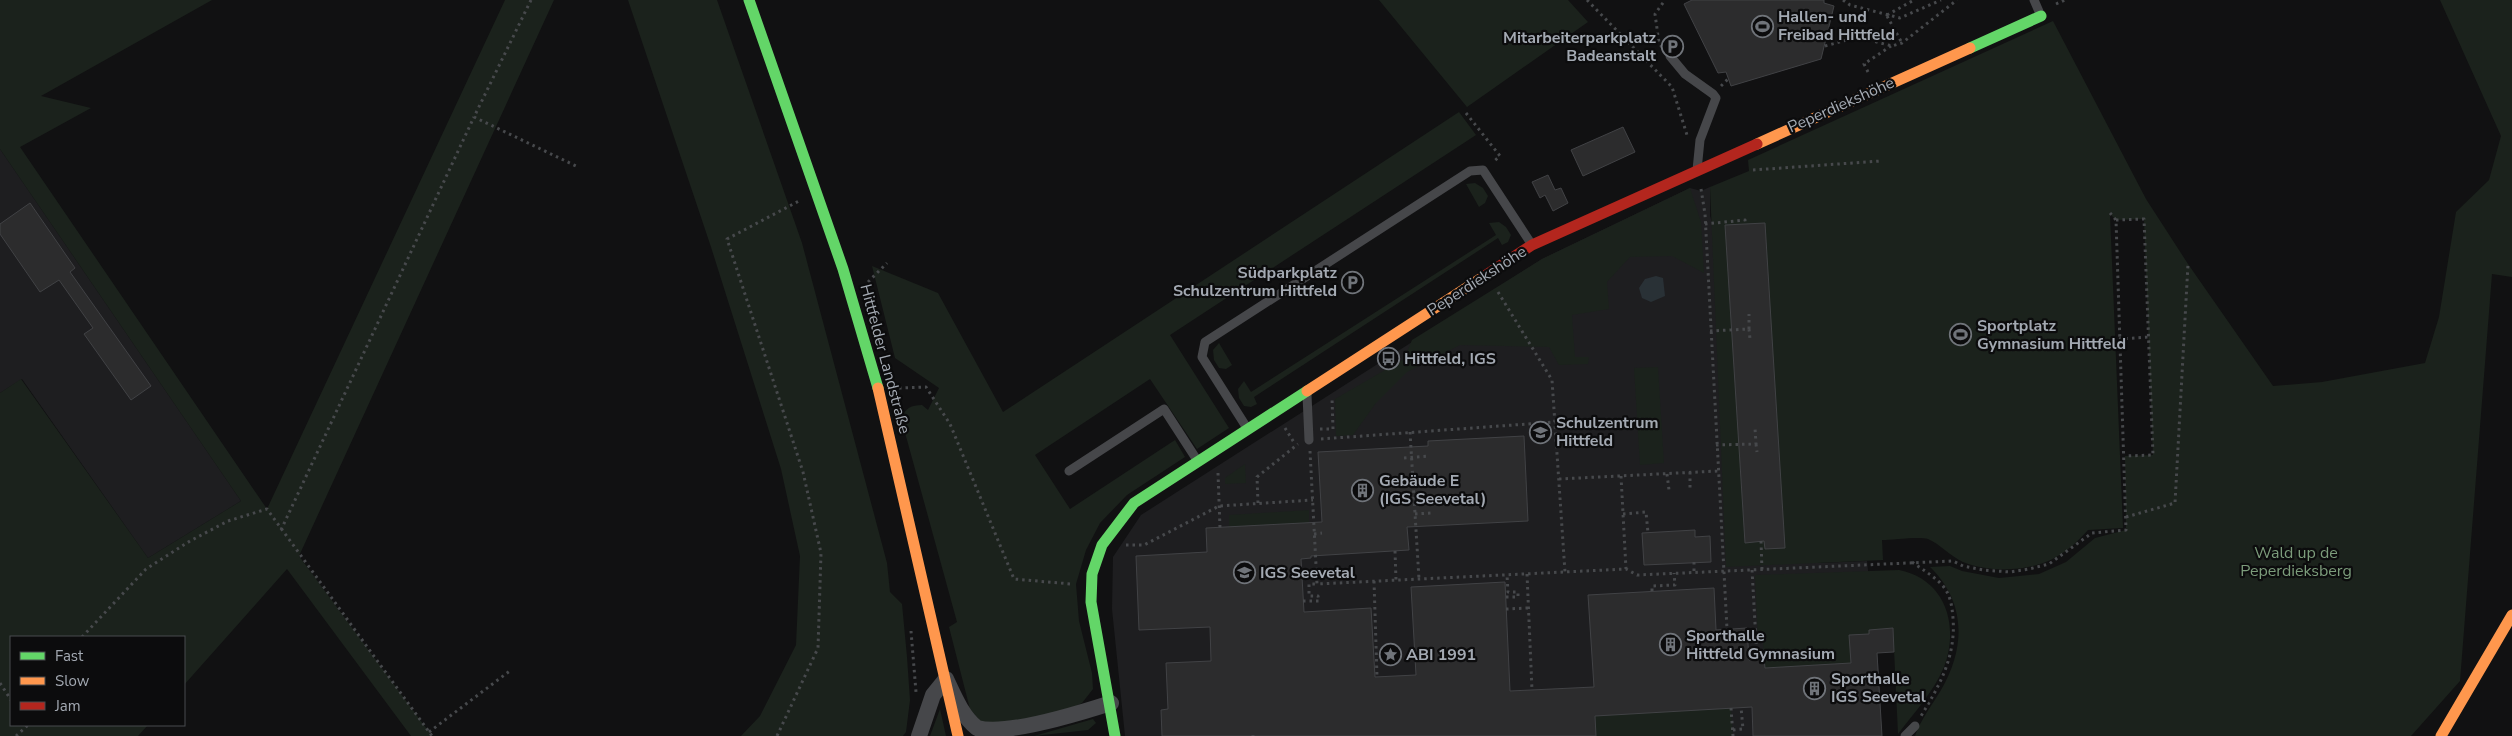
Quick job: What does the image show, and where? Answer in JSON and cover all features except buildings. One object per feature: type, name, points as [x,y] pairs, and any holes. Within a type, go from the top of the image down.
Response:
[{"type":"street","name":"Hittfelder Landstraße","points":[[749,0],[843,268],[878,389],[958,736]]},
{"type":"street","name":"Peperdiekshöhe","points":[[1115,736],[1111,703],[1092,607],[1090,585],[1092,572],[1104,540],[1116,522],[1134,503],[1197,460],[1532,246],[1876,90],[2042,20]]},
{"type":"street","points":[[2441,736],[2512,616]]},
{"type":"street","points":[[919,736],[933,696],[946,679],[962,712],[978,729],[997,734],[1019,734],[1111,703]]},
{"type":"lane","points":[[2034,0],[2042,20]]},
{"type":"lane","points":[[1670,56],[1685,74],[1716,98],[1700,140],[1697,170]]},
{"type":"lane","points":[[1248,428],[1202,356],[1205,342],[1470,171],[1483,170],[1532,246]]},
{"type":"lane","points":[[1307,389],[1309,440]]},
{"type":"lane","points":[[1069,471],[1164,409],[1197,460]]},
{"type":"lane","points":[[1906,736],[1915,726]]},
{"type":"path","points":[[281,530],[474,117],[531,0]]},
{"type":"path","points":[[1587,0],[1672,87],[1688,138]]},
{"type":"path","points":[[1657,32],[1655,14],[1665,0]]},
{"type":"path","points":[[1843,0],[1850,5],[1900,18],[1941,0]]},
{"type":"path","points":[[1887,16],[1914,0]]},
{"type":"path","points":[[1876,90],[1864,64],[1892,46],[1902,43],[1957,0]]},
{"type":"path","points":[[1887,16],[1902,43]]},
{"type":"path","points":[[1825,46],[1858,37],[1892,46]]},
{"type":"path","points":[[1466,113],[1500,156],[1483,170]]},
{"type":"path","points":[[474,117],[576,166]]},
{"type":"path","points":[[1753,170],[1881,161]]},
{"type":"path","points":[[1701,191],[1705,224],[1726,629]]},
{"type":"path","points":[[777,736],[818,648],[821,553],[803,472],[727,239],[817,192]]},
{"type":"path","points":[[1303,602],[1318,601],[1318,596],[1309,596],[1309,584],[1626,569],[1637,575],[1953,561],[1972,568],[2010,572],[2049,564],[2092,533],[2126,530],[2116,220],[2110,213]]},
{"type":"path","points":[[2116,220],[2144,219],[2149,337],[2153,455],[2125,456]]},
{"type":"path","points":[[1705,224],[1744,220],[1745,224]]},
{"type":"path","points":[[2126,517],[2175,503],[2188,264]]},
{"type":"path","points":[[1494,285],[1552,380],[1565,572]]},
{"type":"path","points":[[1749,314],[1750,339]]},
{"type":"path","points":[[1710,331],[1750,330]]},
{"type":"path","points":[[2119,339],[2149,337]]},
{"type":"path","points":[[878,389],[926,387],[950,424],[1014,579],[1090,585]]},
{"type":"path","points":[[1309,430],[1333,429],[1332,397]]},
{"type":"path","points":[[1258,503],[1257,477],[1295,445],[1309,440],[1555,422]]},
{"type":"path","points":[[1755,428],[1757,452]]},
{"type":"path","points":[[1285,429],[1295,445]]},
{"type":"path","points":[[1410,432],[1419,579]]},
{"type":"path","points":[[1309,440],[1313,500],[1313,551],[1317,584]]},
{"type":"path","points":[[1716,445],[1756,444]]},
{"type":"path","points":[[1404,458],[1428,456]]},
{"type":"path","points":[[1218,470],[1220,528]]},
{"type":"path","points":[[1559,480],[1718,471]]},
{"type":"path","points":[[1690,472],[1690,489]]},
{"type":"path","points":[[1668,474],[1669,490]]},
{"type":"path","points":[[1621,476],[1626,569]]},
{"type":"path","points":[[1104,540],[1128,546],[1144,545],[1219,506],[1313,500]]},
{"type":"path","points":[[83,636],[146,569],[190,541],[228,522],[267,509],[432,736]]},
{"type":"path","points":[[1624,514],[1646,512],[1648,533]]},
{"type":"path","points":[[1415,514],[1431,513]]},
{"type":"path","points":[[1314,534],[1322,533]]},
{"type":"path","points":[[1761,542],[1762,570]]},
{"type":"path","points":[[1395,551],[1396,580]]},
{"type":"path","points":[[1694,562],[1694,572]]},
{"type":"path","points":[[1912,562],[1933,576],[1944,588],[1952,604],[1954,635],[1950,661],[1936,691],[1915,726]]},
{"type":"path","points":[[1752,570],[1756,659]]},
{"type":"path","points":[[1527,574],[1532,690]]},
{"type":"path","points":[[1652,591],[1652,586],[1675,585],[1674,574]]},
{"type":"path","points":[[1506,597],[1518,597],[1518,592],[1508,592],[1507,575]]},
{"type":"path","points":[[1374,581],[1378,677]]},
{"type":"path","points":[[1506,609],[1528,608]]},
{"type":"path","points":[[911,630],[916,696]]},
{"type":"path","points":[[429,732],[511,670]]},
{"type":"path","points":[[0,684],[10,699]]},
{"type":"path","points":[[1732,708],[1733,736]]},
{"type":"path","points":[[1733,730],[1743,729],[1741,708]]},
{"type":"path","points":[[16,736],[27,726]]},
{"type":"shaded area","points":[[0,149],[241,501],[148,558],[22,379],[0,393]]},
{"type":"shaded area","name":"Schulzentrum Hittfeld","points":[[1710,187],[1710,216],[1818,563],[1867,561],[1878,662],[1882,736],[1125,736],[1112,609],[1113,557],[1141,515],[1542,259],[1690,188],[1701,191]]},
{"type":"shaded area","points":[[1656,276],[1663,278],[1665,296],[1651,302],[1642,298],[1639,288],[1645,279]]},
{"type":"green space","points":[[0,0],[212,0],[41,96],[91,108],[20,147],[267,509],[505,0],[554,0],[299,556],[432,736],[411,736],[287,569],[185,684],[185,636],[10,636],[10,726],[147,726],[138,736],[0,736],[0,393],[21,379],[148,558],[241,501],[0,149]]},
{"type":"green space","points":[[628,0],[717,0],[802,243],[887,563],[890,592],[902,604],[910,700],[906,732],[903,736],[741,736],[760,716],[796,645],[800,556],[781,469],[711,247]]},
{"type":"green space","points":[[1379,0],[1568,0],[1588,22],[1467,107]]},
{"type":"green space","name":"Wald up de Peperdieksberg","points":[[2440,0],[2512,0],[2512,277],[2492,274],[2460,681],[2411,736],[1915,736],[1923,718],[1949,674],[1955,658],[1958,641],[1956,610],[1942,581],[1930,567],[1950,566],[1962,571],[1999,578],[2039,574],[2066,562],[2095,538],[2126,530],[2125,456],[2153,455],[2144,219],[2116,220],[2110,214],[2123,528],[2088,530],[2074,545],[2061,554],[2046,562],[2023,568],[1998,569],[1974,566],[1963,562],[1932,541],[1919,538],[1882,540],[1883,560],[1726,567],[1710,187],[1749,171],[1748,160],[2053,21],[2146,199],[2188,264],[2273,386],[2322,382],[2425,363],[2439,317],[2456,212],[2489,180],[2501,136]]},
{"type":"green space","points":[[1459,112],[1476,135],[1170,335],[1229,428],[1197,449],[1150,379],[1035,455],[1070,509],[1175,440],[1185,457],[1127,495],[1100,523],[1086,550],[1076,584],[1079,621],[1092,673],[1093,689],[1082,703],[1063,713],[1018,726],[981,722],[970,709],[949,627],[957,622],[901,418],[907,409],[912,406],[922,405],[928,410],[939,388],[895,358],[872,266],[938,293],[1003,412]]},
{"type":"green space","points":[[1475,183],[1483,188],[1488,196],[1485,203],[1479,207],[1466,184]]},
{"type":"green space","points":[[1690,188],[1701,222],[1704,273],[1672,256],[1630,257],[1607,282],[1609,309],[1572,315],[1575,357],[1589,357],[1588,364],[1559,365],[1549,347],[1460,345],[1407,372],[1376,403],[1353,435],[1336,436],[1335,399],[1404,359],[1412,340],[1542,259]]},
{"type":"green space","points":[[1499,222],[1506,227],[1511,235],[1508,242],[1502,245],[1498,238],[1254,397],[1257,404],[1251,407],[1244,406],[1239,398],[1238,389],[1244,381],[1251,392],[1496,235],[1489,223]]},
{"type":"green space","points":[[1219,343],[1232,365],[1226,369],[1219,368],[1214,360],[1213,350]]},
{"type":"green space","points":[[1658,367],[1664,463],[1640,465],[1634,368]]},
{"type":"green space","points":[[1245,464],[1246,483],[1225,484],[1225,478]]},
{"type":"green space","points":[[1309,510],[1309,523],[1229,527],[1229,515]]},
{"type":"green space","points":[[1899,570],[1915,575],[1928,583],[1938,594],[1945,606],[1949,620],[1950,635],[1949,651],[1940,676],[1898,734],[1893,628],[1869,630],[1869,634],[1849,635],[1851,663],[1765,668],[1763,642],[1758,642],[1755,575]]},
{"type":"green space","points":[[1731,708],[1733,736],[1596,736],[1595,716]]},
{"type":"green space","points":[[940,709],[946,736],[930,736]]},
{"type":"green space","points":[[1093,719],[1096,723],[1088,730],[1034,736]]},
{"type":"traffic: fast","points":[[749,0],[843,269],[878,388]]},
{"type":"traffic: fast","points":[[1970,48],[2041,16]]},
{"type":"traffic: fast","points":[[1115,736],[1091,602],[1092,574],[1102,545],[1134,503],[1307,391]]},
{"type":"traffic: slow","points":[[1757,144],[1970,48]]},
{"type":"traffic: slow","points":[[1307,391],[1483,277]]},
{"type":"traffic: slow","points":[[878,388],[958,736]]},
{"type":"traffic: slow","points":[[2441,736],[2512,615]]},
{"type":"traffic: jam","points":[[1483,277],[1532,245],[1757,144]]},
{"type":"place","name":"Hallen- und Freibad Hittfeld","points":[[1762,26]]},
{"type":"place","name":"Mitarbeiterparkplatz Badeanstalt","points":[[1672,47]]},
{"type":"place","name":"Südparkplatz Schulzentrum Hittfeld","points":[[1353,282]]},
{"type":"place","name":"Sportplatz Gymnasium Hittfeld","points":[[1961,335]]},
{"type":"place","name":"Hittfeld, IGS","points":[[1388,359]]},
{"type":"place","name":"Schulzentrum Hittfeld","points":[[1540,432]]},
{"type":"place","name":"Gebäude E (IGS Seevetal)","points":[[1363,490]]},
{"type":"place","name":"IGS Seevetal","points":[[1244,573]]},
{"type":"place","name":"Sporthalle Hittfeld Gymnasium","points":[[1670,645]]},
{"type":"place","name":"ABI 1991","points":[[1390,655]]},
{"type":"place","name":"Sporthalle IGS Seevetal","points":[[1815,688]]}]
